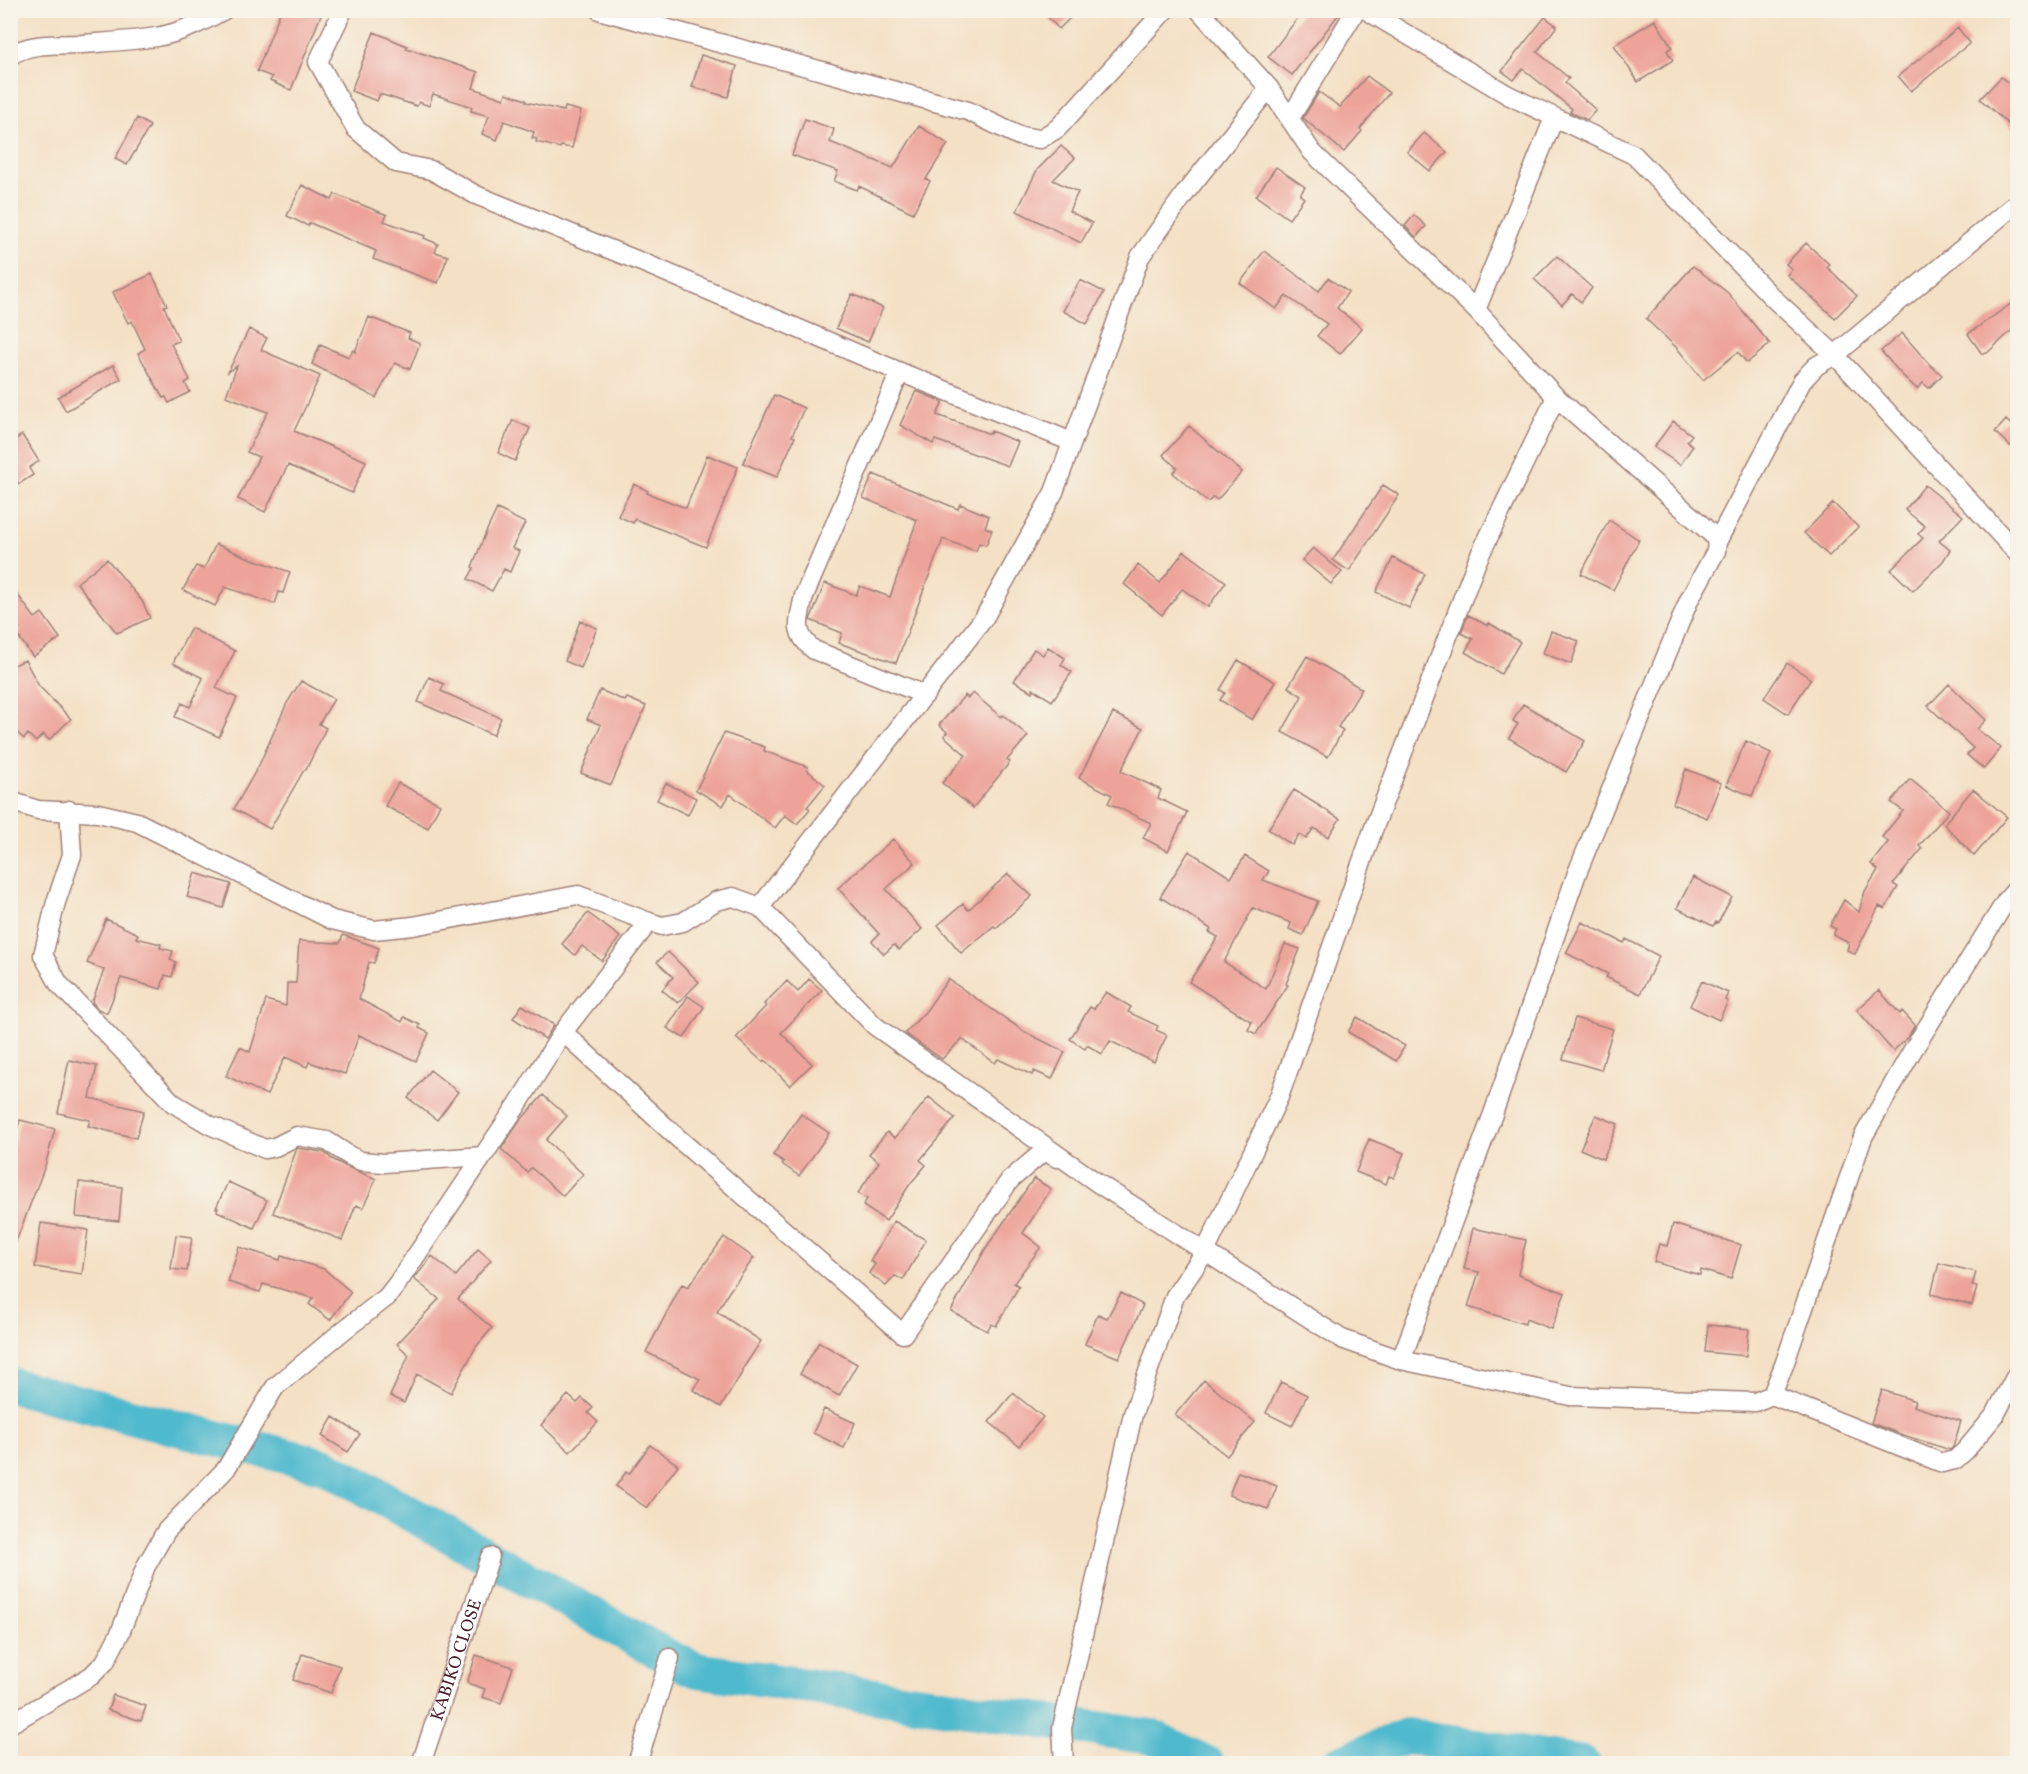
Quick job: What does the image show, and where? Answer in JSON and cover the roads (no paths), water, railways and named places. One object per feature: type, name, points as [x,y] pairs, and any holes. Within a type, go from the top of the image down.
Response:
[{"type":"street","points":[[10,56],[16,52],[37,47],[158,37],[188,29],[224,10]]},
{"type":"street","points":[[343,10],[318,62],[356,129],[396,163],[431,170],[476,195],[1072,442]]},
{"type":"street","points":[[599,10],[968,111],[1019,136],[1040,139],[1058,128],[1165,10]]},
{"type":"street","points":[[1199,10],[1269,88],[1312,152],[1476,310],[1556,397],[1713,535],[1717,542]]},
{"type":"street","points":[[1290,118],[1356,10]]},
{"type":"street","points":[[1366,10],[1508,95],[1634,155],[1773,298],[1835,355],[2018,554]]},
{"type":"street","points":[[760,907],[984,618],[1054,492],[1140,258],[1186,192],[1269,88]]},
{"type":"street","points":[[1476,310],[1554,118]]},
{"type":"street","points":[[1401,1360],[1493,1114],[1577,873],[1689,600],[1802,381],[1816,366],[1835,355],[2018,202]]},
{"type":"street","points":[[900,372],[804,596],[798,625],[803,641],[814,650],[925,695]]},
{"type":"street","points":[[1064,1764],[1062,1728],[1133,1414],[1175,1296],[1205,1252],[1279,1097],[1373,830],[1477,561],[1556,397]]},
{"type":"street","points":[[10,801],[38,810],[98,813],[137,822],[332,920],[374,930],[413,926],[578,895],[662,926],[683,922],[716,901],[733,897],[760,907],[875,1026],[1100,1184],[1342,1339],[1401,1360],[1570,1396],[1755,1402],[1772,1395],[1942,1463],[1955,1460],[1965,1451],[1995,1415],[2018,1372]]},
{"type":"street","points":[[69,810],[72,855],[56,902],[43,955],[59,984],[172,1103],[210,1125],[265,1149],[275,1148],[297,1136],[327,1141],[361,1161],[384,1163],[483,1156]]},
{"type":"street","points":[[1772,1395],[1863,1137],[1911,1053],[2006,901],[2018,886]]},
{"type":"street","points":[[10,1724],[92,1676],[105,1662],[120,1633],[146,1566],[166,1531],[226,1469],[275,1388],[392,1291],[563,1032],[649,922]]},
{"type":"street","points":[[563,1032],[680,1140],[903,1334],[1010,1180],[1044,1151],[1100,1184]]},
{"type":"street","name":"KABIKO CLOSE","points":[[421,1764],[490,1557]]},
{"type":"street","points":[[637,1764],[670,1658]]},
{"type":"waterway","points":[[10,1385],[325,1466],[670,1658],[697,1670],[1152,1737],[1207,1764]]},
{"type":"waterway","points":[[1338,1764],[1407,1736],[1582,1764]]}]
